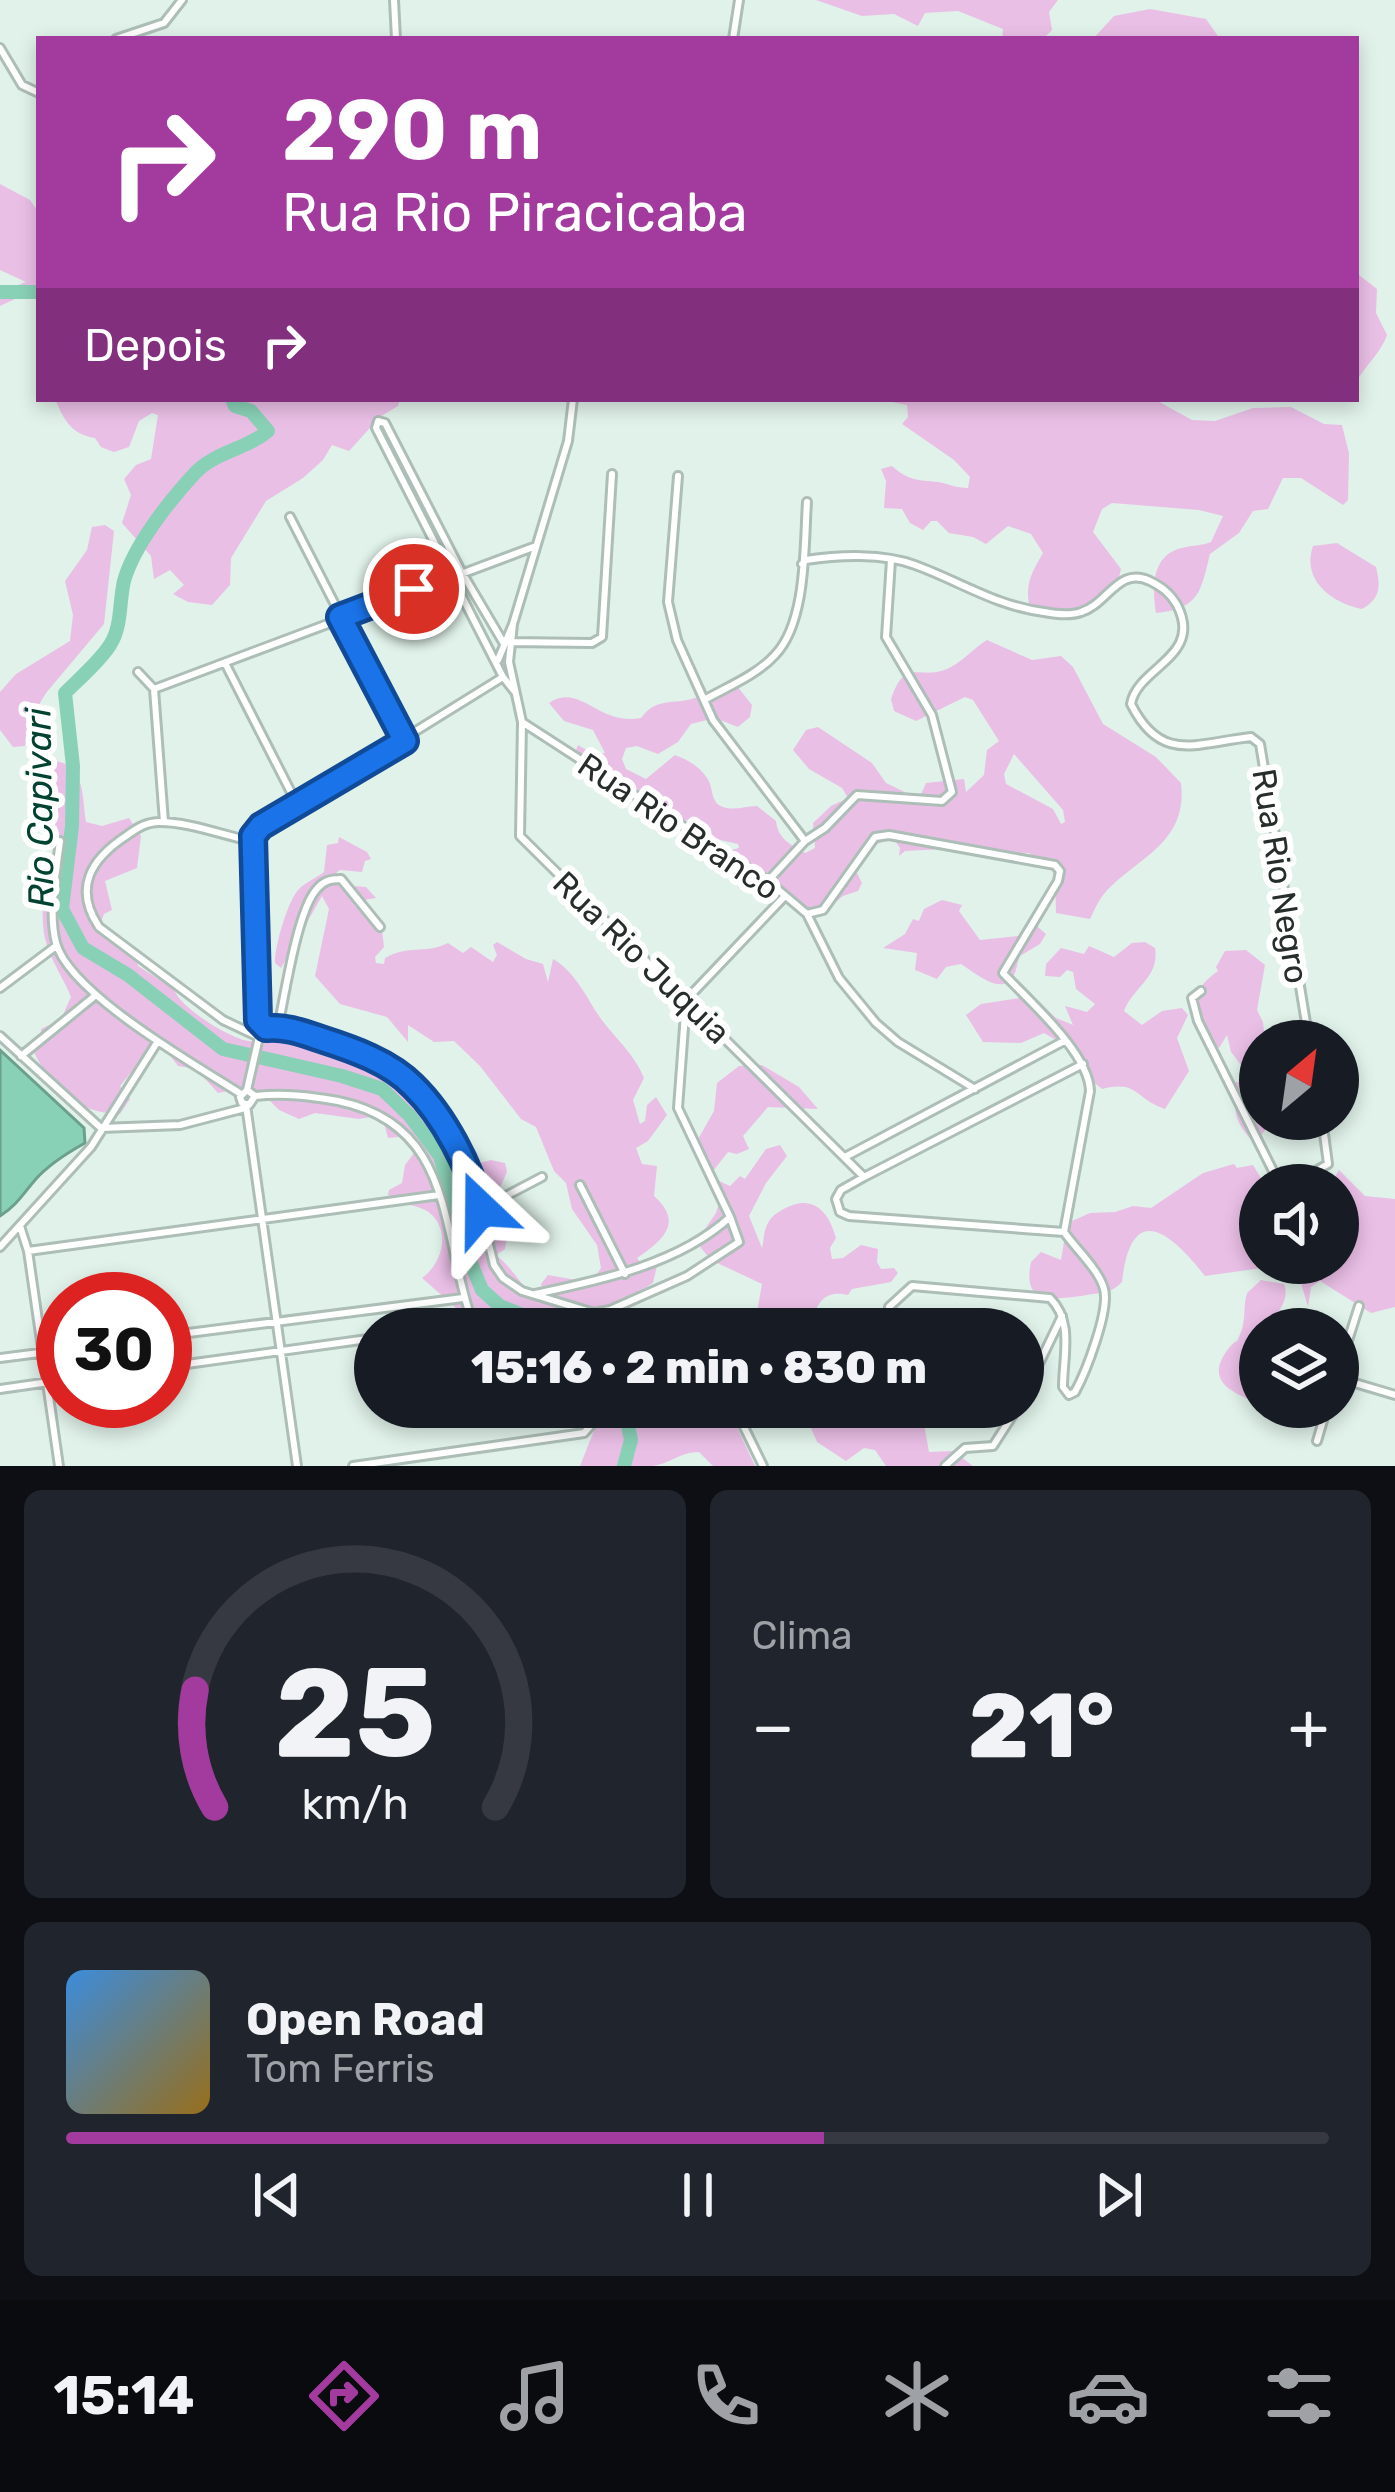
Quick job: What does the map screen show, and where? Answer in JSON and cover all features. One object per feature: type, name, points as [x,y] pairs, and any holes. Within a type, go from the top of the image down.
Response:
[{"type":"street","points":[[125,36],[164,23],[182,0]]},
{"type":"street","points":[[394,0],[396,36]]},
{"type":"street","points":[[733,36],[739,0]]},
{"type":"street","points":[[0,48],[22,85],[36,92]]},
{"type":"street","points":[[498,661],[568,441],[573,402]]},
{"type":"street","points":[[297,1466],[245,1106],[257,1049],[255,1035],[262,1026],[252,842],[256,830],[503,677],[376,428],[380,420],[385,423],[461,571],[503,642],[514,645],[592,644],[602,638],[612,474]]},
{"type":"street","points":[[678,476],[668,602],[677,640],[713,720],[805,841]]},
{"type":"street","points":[[704,700],[760,668],[781,648],[795,616],[807,502]]},
{"type":"street","points":[[290,518],[405,741]]},
{"type":"street","points":[[154,689],[536,546]]},
{"type":"street","name":"Rua Rio Negro","points":[[802,564],[824,557],[891,559],[916,565],[993,600],[1048,613],[1084,611],[1130,576],[1141,577],[1170,594],[1182,618],[1178,645],[1138,687],[1131,704],[1150,733],[1179,747],[1251,737],[1260,743],[1306,1020]]},
{"type":"street","points":[[767,881],[856,795],[942,801],[952,792],[932,715],[886,638],[891,559]]},
{"type":"street","points":[[498,661],[509,662],[513,624]]},
{"type":"street","points":[[225,662],[297,804]]},
{"type":"street","name":"Rua Rio Juquia","points":[[509,662],[522,722],[520,836],[864,1177]]},
{"type":"street","points":[[138,672],[154,689],[164,821]]},
{"type":"street","name":"Rua Rio Juquia","points":[[503,677],[517,695]]},
{"type":"street","name":"Rua Rio Branco","points":[[522,722],[767,881],[807,914],[839,978],[876,1023],[898,1042],[975,1089]]},
{"type":"street","points":[[252,842],[164,821],[137,828],[95,860],[87,874],[90,913],[117,942],[239,1030],[255,1035]]},
{"type":"street","points":[[807,914],[823,910],[875,837],[889,835],[1055,865],[1060,871],[1003,973],[1083,1064],[1090,1090],[1064,1232],[1106,1294],[1093,1349],[1072,1395],[1063,1387],[1066,1335],[1062,1316],[1054,1301],[1044,1296],[911,1286],[889,1306]]},
{"type":"street","points":[[60,841],[54,890],[56,946],[96,995],[158,1041],[248,1093],[288,1092],[378,1111],[416,1142],[439,1196],[467,1308]]},
{"type":"street","points":[[278,1028],[299,931],[318,887],[341,879],[380,927]]},
{"type":"street","points":[[613,1308],[688,1276],[739,1242],[678,1108],[686,1000],[785,896]]},
{"type":"street","points":[[0,988],[56,946]]},
{"type":"street","points":[[1201,991],[1192,998],[1198,1022],[1269,1164]]},
{"type":"street","points":[[21,1056],[96,995]]},
{"type":"street","points":[[262,1026],[345,1047],[412,1084],[474,1184],[494,1265],[513,1287],[577,1308]]},
{"type":"street","points":[[0,1036],[101,1128],[180,1125],[245,1106]]},
{"type":"street","points":[[0,1247],[92,1147],[158,1041]]},
{"type":"street","points":[[845,1157],[1064,1041]]},
{"type":"street","points":[[1064,1232],[844,1214],[836,1204],[838,1194],[864,1177],[1083,1064]]},
{"type":"street","points":[[481,1209],[542,1177]]},
{"type":"street","points":[[580,1185],[625,1274]]},
{"type":"street","points":[[28,1251],[439,1196]]},
{"type":"street","points":[[531,1294],[625,1274],[727,1220]]},
{"type":"street","points":[[20,1226],[36,1302]]},
{"type":"street","points":[[192,1332],[463,1298]]},
{"type":"street","points":[[1044,1353],[1062,1316]]},
{"type":"street","points":[[192,1364],[354,1341]]},
{"type":"street","points":[[0,1358],[36,1353]]},
{"type":"street","points":[[1359,1382],[1395,1395]]},
{"type":"street","points":[[0,1389],[36,1384]]},
{"type":"street","points":[[54,1428],[59,1466]]},
{"type":"street","points":[[353,1466],[579,1434],[590,1428]]},
{"type":"street","points":[[744,1428],[763,1466]]},
{"type":"street","points":[[946,1466],[965,1448],[992,1446],[1004,1428]]},
{"type":"street","points":[[1317,1441],[1321,1428]]},
{"type":"shaded area","points":[[816,0],[1058,0],[1049,12],[1052,30],[1046,36],[1002,36],[1003,29],[958,11],[925,13],[918,26],[894,14],[862,16]]},
{"type":"shaded area","points":[[1150,9],[1206,19],[1218,36],[1096,36],[1114,16]]},
{"type":"shaded area","points":[[0,184],[30,200],[36,209],[36,294],[28,293],[0,306],[0,292],[26,282],[0,270]]},
{"type":"shaded area","points":[[1359,275],[1377,289],[1376,313],[1387,335],[1359,378]]},
{"type":"shaded area","points":[[56,402],[399,402],[349,451],[332,445],[303,478],[266,501],[231,558],[230,585],[212,605],[188,602],[173,594],[184,585],[170,570],[154,579],[151,556],[122,523],[131,495],[124,479],[136,465],[151,459],[158,415],[152,413],[139,421],[129,447],[114,452],[65,420]]},
{"type":"shaded area","points":[[892,402],[1159,402],[1192,420],[1215,421],[1253,408],[1291,407],[1324,424],[1342,425],[1349,453],[1348,500],[1343,505],[1301,478],[1283,478],[1268,509],[1253,511],[1239,533],[1210,554],[1201,587],[1190,602],[1156,613],[1154,583],[1159,565],[1172,552],[1211,542],[1223,516],[1112,503],[1102,509],[1093,532],[1121,569],[1116,585],[1099,608],[1074,619],[1060,619],[1030,608],[1032,573],[1043,553],[1031,534],[1008,526],[986,544],[949,533],[937,521],[923,530],[910,523],[902,509],[884,508],[886,481],[881,469],[892,466],[914,479],[968,488],[970,477],[954,460],[902,424],[908,417],[907,405]]},
{"type":"shaded area","points":[[105,525],[114,531],[104,624],[46,693],[28,723],[25,746],[13,747],[0,730],[0,692],[16,674],[70,641],[73,615],[65,581],[87,550],[92,527]]},
{"type":"shaded area","points":[[1337,543],[1376,567],[1378,592],[1362,609],[1330,595],[1311,569],[1313,546]]},
{"type":"shaded area","points":[[987,640],[1032,660],[1061,656],[1073,667],[1103,724],[1156,757],[1181,783],[1181,804],[1168,836],[1116,881],[1090,919],[1056,913],[1055,877],[1050,867],[1029,853],[944,849],[905,851],[899,856],[893,838],[858,851],[853,865],[862,883],[858,891],[843,896],[821,914],[789,905],[758,869],[719,854],[739,848],[738,844],[703,836],[687,820],[657,820],[575,753],[578,745],[593,754],[605,753],[593,730],[564,721],[549,703],[571,698],[613,716],[641,718],[659,704],[695,698],[733,681],[752,705],[750,717],[738,727],[715,718],[691,724],[678,742],[658,754],[637,746],[626,748],[622,759],[626,769],[646,779],[675,755],[684,759],[707,778],[717,804],[757,806],[776,821],[786,840],[805,853],[815,848],[813,823],[848,798],[842,788],[809,769],[793,750],[806,730],[818,727],[872,763],[886,783],[919,799],[926,783],[964,779],[966,792],[984,775],[987,750],[999,741],[973,700],[965,697],[916,721],[894,711],[891,699],[908,674],[947,669]],"holes":[[[1014,754],[1063,810],[1065,822],[1061,824],[1053,809],[1006,784],[1004,774]]]},
{"type":"shaded area","points":[[55,761],[65,764],[77,776],[86,822],[102,826],[129,818],[141,836],[137,868],[105,881],[112,910],[104,914],[99,927],[104,933],[115,932],[135,952],[138,966],[174,989],[195,1013],[240,1039],[304,1039],[400,1077],[420,1095],[468,1166],[491,1160],[505,1163],[507,1172],[493,1203],[504,1219],[507,1235],[505,1249],[496,1255],[528,1291],[553,1306],[556,1303],[541,1284],[548,1275],[582,1281],[594,1278],[601,1268],[597,1245],[572,1209],[566,1183],[554,1171],[536,1127],[521,1119],[454,1041],[434,1042],[408,1025],[408,1042],[387,1017],[340,1004],[315,976],[329,909],[322,896],[281,968],[275,963],[290,903],[299,889],[324,872],[327,845],[338,843],[339,837],[371,859],[365,861],[362,872],[336,873],[340,885],[366,887],[376,898],[365,900],[381,922],[384,947],[376,963],[384,964],[385,958],[402,951],[448,943],[463,953],[471,947],[493,962],[497,942],[543,964],[548,982],[553,959],[560,964],[644,1078],[633,1100],[640,1124],[645,1121],[647,1105],[656,1097],[667,1115],[648,1141],[636,1148],[642,1164],[657,1166],[654,1196],[668,1214],[667,1230],[637,1258],[640,1262],[659,1257],[653,1283],[605,1308],[456,1308],[422,1278],[441,1250],[438,1224],[429,1212],[388,1195],[402,1183],[405,1165],[420,1145],[408,1136],[388,1138],[382,1115],[359,1119],[315,1113],[299,1119],[249,1087],[218,1093],[196,1069],[178,1066],[155,1043],[120,1086],[130,1099],[120,1114],[89,1109],[65,1095],[31,1046],[40,1046],[41,1029],[61,1019],[71,997],[51,956],[43,924],[37,872],[56,865],[55,822],[51,805],[33,785],[35,774]]},
{"type":"shaded area","points":[[942,900],[962,905],[959,911],[980,940],[1018,936],[1030,920],[1046,934],[1040,944],[1020,956],[1014,975],[1003,984],[988,981],[961,964],[946,967],[937,979],[915,970],[917,953],[883,948],[905,934],[913,919],[919,921],[924,909]]},
{"type":"shaded area","points":[[1145,942],[1155,948],[1154,967],[1124,1011],[1142,1025],[1162,1011],[1182,1008],[1188,1015],[1177,1038],[1189,1071],[1165,1109],[1130,1088],[1102,1089],[1080,1071],[1081,1062],[1066,1046],[1044,1033],[1021,1043],[983,1042],[966,1015],[981,1004],[1033,996],[1056,1018],[1073,1025],[1065,1006],[1087,1012],[1095,1004],[1076,989],[1073,972],[1045,976],[1046,964],[1061,948],[1084,954],[1089,946],[1114,957],[1132,943]]},
{"type":"shaded area","points":[[1246,950],[1265,965],[1257,1010],[1262,1020],[1239,1020],[1239,1062],[1227,1035],[1219,1048],[1203,1036],[1196,1007],[1198,993],[1218,971],[1225,951]]},
{"type":"shaded area","points":[[0,1050],[84,1128],[85,1143],[46,1169],[0,1216]]},
{"type":"shaded area","points":[[762,1065],[799,1087],[818,1109],[768,1107],[743,1136],[749,1149],[728,1152],[713,1171],[730,1186],[740,1176],[745,1179],[766,1149],[780,1145],[787,1156],[749,1216],[762,1248],[766,1226],[774,1215],[792,1205],[810,1204],[823,1212],[833,1228],[832,1259],[843,1258],[861,1245],[878,1249],[881,1269],[894,1268],[898,1273],[891,1282],[852,1289],[848,1295],[834,1294],[817,1308],[758,1308],[762,1284],[711,1260],[696,1242],[720,1200],[705,1168],[709,1161],[695,1158],[703,1148],[697,1141],[714,1111],[717,1083],[739,1066]]},
{"type":"shaded area","points":[[1239,1082],[1239,1122],[1235,1110]]},
{"type":"shaded area","points":[[1234,1164],[1239,1168],[1239,1271],[1205,1276],[1178,1246],[1153,1231],[1134,1240],[1122,1282],[1110,1291],[1053,1298],[1036,1294],[1031,1287],[1031,1262],[1041,1252],[1061,1260],[1072,1221],[1090,1213],[1151,1208],[1203,1173]]},
{"type":"shaded area","points":[[1359,1190],[1365,1196],[1395,1199],[1395,1307],[1371,1313],[1325,1284],[1359,1284]]},
{"type":"shaded area","points":[[1257,1284],[1284,1284],[1286,1291],[1281,1308],[1245,1308],[1247,1293]]},
{"type":"shaded area","points":[[1301,1284],[1316,1284],[1311,1287],[1308,1307]]},
{"type":"shaded area","points":[[1239,1336],[1239,1394],[1225,1385],[1219,1370]]},
{"type":"shaded area","points":[[595,1428],[737,1428],[755,1466],[713,1466],[699,1452],[652,1466],[580,1466]]},
{"type":"shaded area","points":[[811,1428],[925,1428],[929,1452],[953,1451],[973,1466],[886,1466],[875,1450],[864,1448],[846,1461],[817,1442]]},
{"type":"waterway","name":"Rio Capivari","points":[[0,292],[36,292]]},
{"type":"waterway","name":"Rio Capivari","points":[[233,402],[251,411],[268,431],[204,465],[164,509],[129,567],[114,638],[65,693],[73,766],[72,826],[62,909],[83,948],[128,975],[223,1049],[382,1089],[440,1156],[482,1290],[505,1308]]},
{"type":"waterway","name":"Rio Capivari","points":[[624,1466],[631,1440],[628,1428]]},
{"type":"route","points":[[414,589],[340,617],[405,741],[261,826],[253,836],[258,1020],[266,1028],[290,1029],[345,1047],[412,1084],[474,1184],[481,1209]]}]
